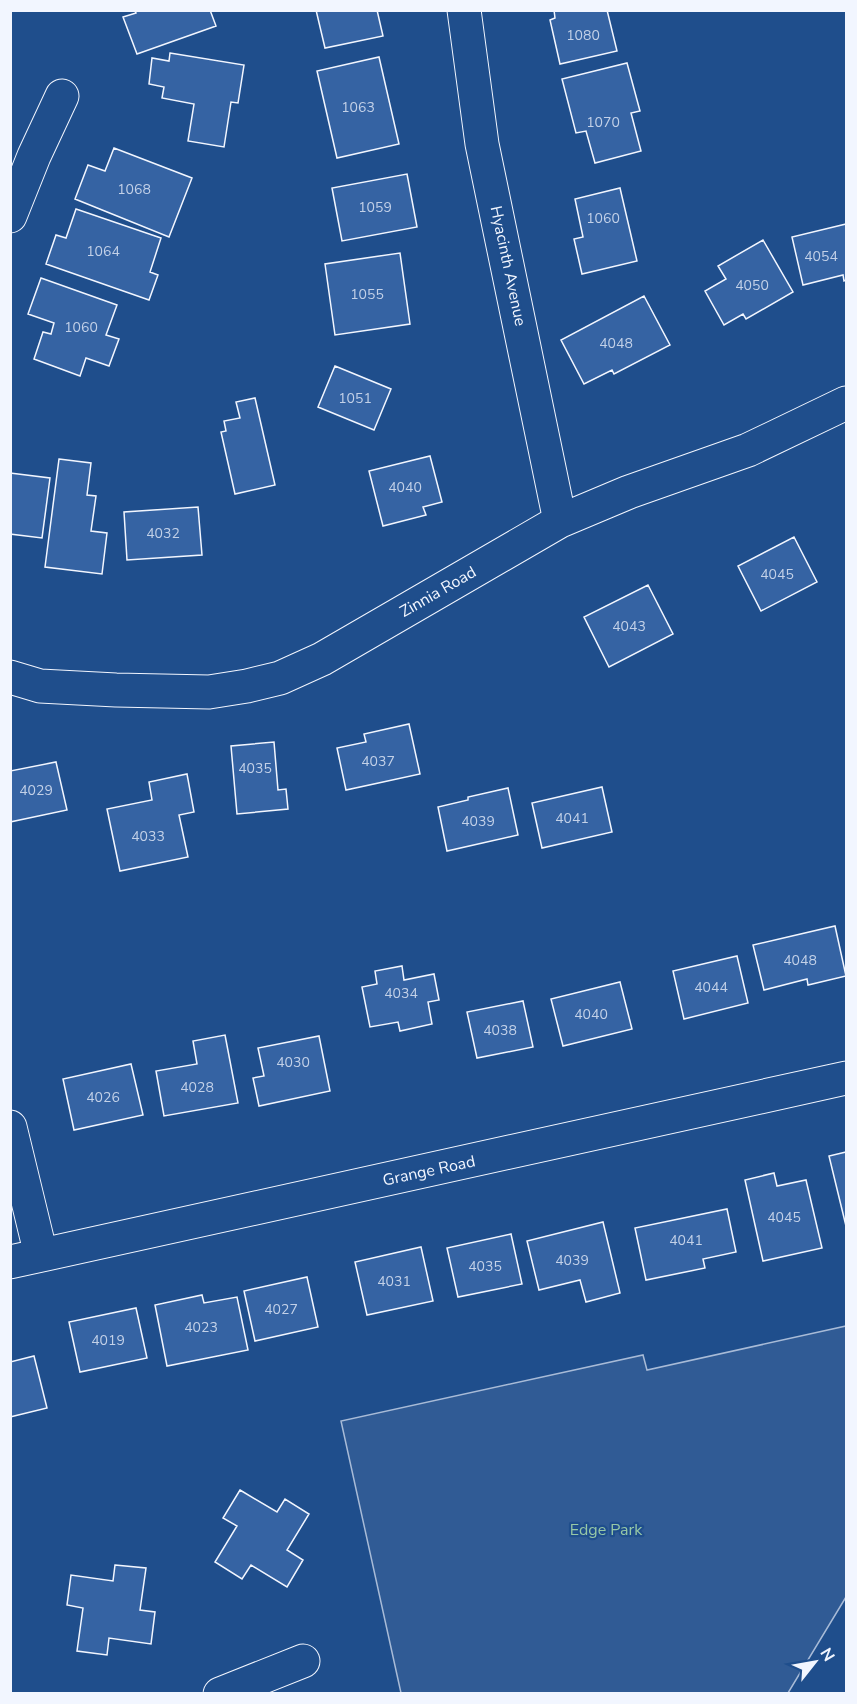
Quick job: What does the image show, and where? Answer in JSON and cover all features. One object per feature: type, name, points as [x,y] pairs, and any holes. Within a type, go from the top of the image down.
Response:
[{"type":"street","name":"Hyacinth Avenue","points":[[464,10],[482,144],[560,521]]},
{"type":"street","points":[[10,216],[33,156],[62,96]]},
{"type":"street","name":"Zinnia Road","points":[[10,677],[40,686],[209,692],[280,678],[322,660],[560,521],[629,492],[748,450],[846,403]]},
{"type":"street","name":"Grange Road","points":[[26,1258],[846,1078]]},
{"type":"street","points":[[10,1127],[26,1258]]},
{"type":"street","points":[[220,1694],[303,1661]]},
{"type":"green space","name":"Edge Park","points":[[846,1326],[846,1597],[788,1693],[401,1693],[341,1421],[643,1355],[647,1370]]},
{"type":"building","points":[[135,10],[210,10],[216,26],[137,54],[123,17],[136,13]]},
{"type":"building","points":[[316,10],[377,10],[383,36],[325,48]]},
{"type":"building","points":[[554,10],[607,10],[617,51],[560,64],[550,20],[555,18]]},
{"type":"building","points":[[170,53],[244,65],[238,103],[231,102],[224,147],[188,141],[194,104],[162,98],[164,87],[149,84],[152,58],[169,61]]},
{"type":"building","points":[[379,57],[399,144],[337,158],[317,71]]},
{"type":"building","points":[[627,63],[640,111],[631,113],[641,151],[595,163],[586,131],[576,133],[562,79]]},
{"type":"building","points":[[114,148],[192,178],[169,237],[75,199],[88,165],[105,171]]},
{"type":"building","points":[[407,174],[417,227],[342,241],[332,188]]},
{"type":"building","points":[[620,188],[637,261],[582,274],[574,239],[583,237],[575,199]]},
{"type":"building","points":[[76,209],[161,238],[150,272],[158,275],[149,300],[46,264],[56,235],[66,238]]},
{"type":"building","points":[[846,224],[846,280],[844,281],[843,275],[803,285],[792,237]]},
{"type":"building","points":[[763,240],[793,292],[746,319],[743,314],[724,325],[705,291],[726,279],[718,266]]},
{"type":"building","points":[[400,253],[410,324],[335,335],[325,264]]},
{"type":"building","points":[[41,278],[117,305],[106,335],[119,339],[109,366],[86,358],[80,376],[34,359],[43,332],[51,334],[54,323],[28,314]]},
{"type":"building","points":[[644,296],[670,345],[614,374],[612,370],[584,384],[561,340]]},
{"type":"building","points":[[335,366],[391,389],[374,430],[318,407]]},
{"type":"building","points":[[255,398],[275,485],[235,494],[221,432],[226,431],[224,421],[240,418],[236,402]]},
{"type":"building","points":[[430,456],[442,502],[423,507],[426,515],[383,526],[369,471]]},
{"type":"building","points":[[59,459],[91,463],[87,495],[96,496],[91,531],[107,533],[102,574],[45,567]]},
{"type":"building","points":[[10,473],[50,478],[42,538],[10,534]]},
{"type":"building","points":[[198,507],[202,555],[127,560],[124,512]]},
{"type":"building","points":[[794,537],[817,582],[761,611],[738,566]]},
{"type":"building","points":[[648,585],[673,634],[609,667],[584,617]]},
{"type":"building","points":[[409,724],[420,774],[346,790],[337,748],[366,742],[364,734]]},
{"type":"building","points":[[274,742],[278,790],[286,789],[288,809],[237,814],[231,746]]},
{"type":"building","points":[[56,762],[67,810],[10,822],[10,771]]},
{"type":"building","points":[[187,774],[194,812],[179,815],[188,857],[120,871],[107,809],[152,800],[149,782]]},
{"type":"building","points":[[602,787],[612,832],[542,848],[532,803]]},
{"type":"building","points":[[508,788],[518,835],[447,851],[438,807]]},
{"type":"building","points":[[835,926],[846,976],[808,985],[807,979],[764,990],[753,945]]},
{"type":"building","points":[[737,956],[748,1003],[684,1019],[673,971]]},
{"type":"building","points":[[402,966],[404,980],[434,974],[439,1000],[428,1002],[432,1024],[400,1031],[398,1022],[370,1027],[362,987],[377,984],[375,971]]},
{"type":"building","points":[[620,982],[632,1029],[563,1046],[551,999]]},
{"type":"building","points":[[523,1001],[533,1047],[477,1058],[467,1012]]},
{"type":"building","points":[[225,1035],[238,1103],[164,1116],[156,1071],[197,1064],[193,1041]]},
{"type":"building","points":[[319,1036],[330,1091],[259,1106],[253,1078],[264,1076],[258,1048]]},
{"type":"building","points":[[131,1064],[143,1115],[74,1130],[63,1079]]},
{"type":"building","points":[[846,1152],[846,1226],[829,1156]]},
{"type":"building","points":[[774,1173],[777,1186],[806,1180],[822,1248],[763,1261],[745,1180]]},
{"type":"building","points":[[727,1209],[736,1252],[703,1259],[705,1268],[646,1280],[635,1228]]},
{"type":"building","points":[[603,1222],[620,1293],[586,1302],[580,1280],[539,1290],[527,1241]]},
{"type":"building","points":[[511,1234],[522,1284],[458,1297],[447,1248]]},
{"type":"building","points":[[421,1247],[433,1301],[367,1315],[355,1262]]},
{"type":"building","points":[[307,1277],[318,1327],[255,1341],[244,1291]]},
{"type":"building","points":[[202,1295],[204,1303],[237,1297],[248,1350],[167,1366],[155,1305]]},
{"type":"building","points":[[136,1308],[147,1358],[80,1372],[69,1322]]},
{"type":"building","points":[[34,1356],[47,1408],[10,1417],[10,1362]]},
{"type":"building","points":[[240,1490],[277,1512],[285,1499],[309,1514],[287,1550],[303,1560],[287,1587],[251,1565],[242,1579],[215,1562],[237,1526],[223,1518]]},
{"type":"building","points":[[115,1565],[146,1568],[140,1610],[155,1612],[151,1644],[109,1638],[107,1655],[77,1651],[83,1608],[67,1605],[71,1575],[113,1581]]}]
